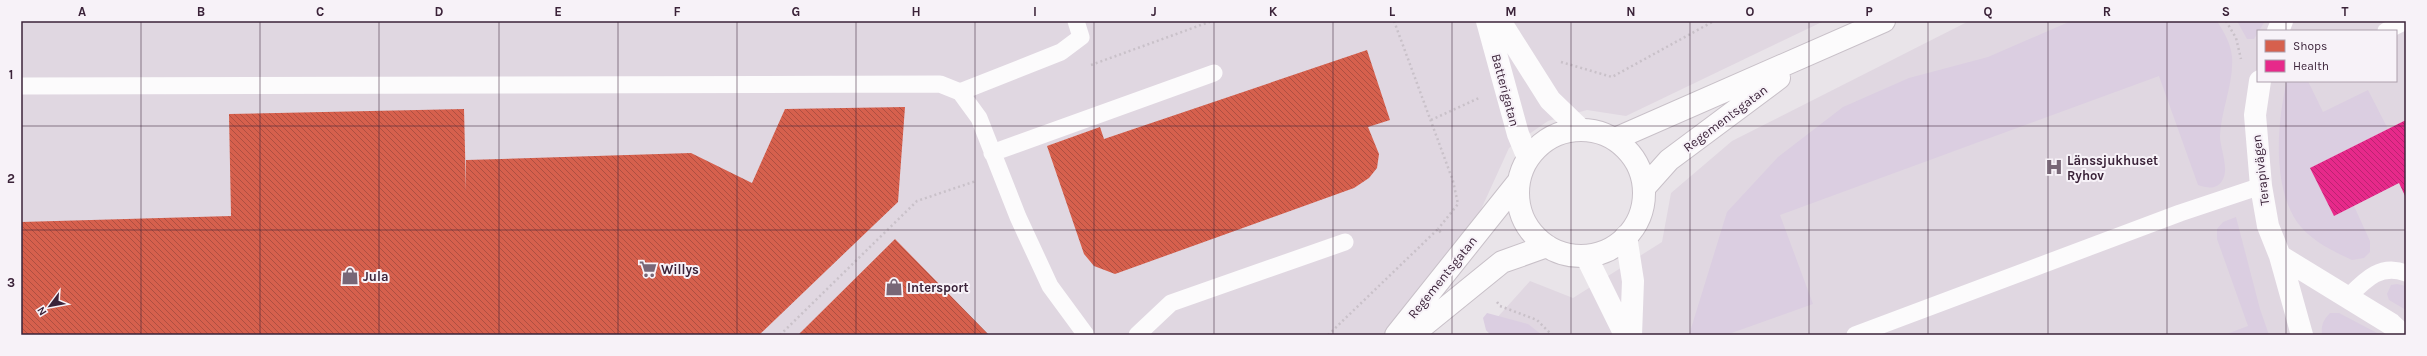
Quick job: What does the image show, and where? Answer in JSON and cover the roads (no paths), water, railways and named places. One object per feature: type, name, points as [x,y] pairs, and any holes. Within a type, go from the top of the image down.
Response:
[{"type":"street","name":"Batterigatan","points":[[1487,21],[1518,134],[1528,158]]},
{"type":"street","name":"Batterigatan","points":[[1500,21],[1550,100],[1580,129]]},
{"type":"street","name":"Regementsgatan","points":[[1615,139],[1812,54],[1884,21]]},
{"type":"street","name":"Regementsgatan","points":[[1644,188],[1669,160],[1812,54]]},
{"type":"street","name":"Terapivägen","points":[[2260,82],[2255,115],[2260,186],[2268,226],[2280,256],[2302,335]]},
{"type":"street","points":[[1580,129],[1599,132],[1615,139],[1630,152],[1640,169],[1644,188],[1643,205],[1637,222],[1626,236],[1615,246],[1601,253],[1586,256],[1566,254],[1547,246],[1532,234],[1522,218],[1518,200],[1518,182],[1528,158],[1542,142],[1560,132],[1580,129]]},
{"type":"street","name":"Regementsgatan","points":[[1396,335],[1518,182]]},
{"type":"street","points":[[1626,236],[1633,281],[1631,335]]},
{"type":"street","name":"Regementsgatan","points":[[1412,335],[1502,262],[1547,246]]},
{"type":"street","points":[[1586,256],[1625,335]]},
{"type":"street","points":[[2280,256],[2391,324],[2403,335]]},
{"type":"lane","points":[[960,92],[1062,52],[1081,37],[1076,21]]},
{"type":"lane","points":[[2388,30],[2406,21]]},
{"type":"lane","points":[[992,153],[1214,73]]},
{"type":"lane","points":[[21,86],[940,84],[960,92],[979,118],[1000,173],[1050,286],[1086,335]]},
{"type":"lane","points":[[1855,335],[2180,213],[2260,186]]},
{"type":"lane","points":[[1137,335],[1171,303],[1345,242]]},
{"type":"lane","points":[[2347,298],[2367,278],[2381,271],[2396,269],[2406,273]]},
{"type":"place","name":"Länssjukhuset Ryhov","points":[[2054,167]]},
{"type":"place","name":"Willys","points":[[648,269]]},
{"type":"place","name":"Jula","points":[[350,276]]},
{"type":"place","name":"Intersport","points":[[894,287]]}]
